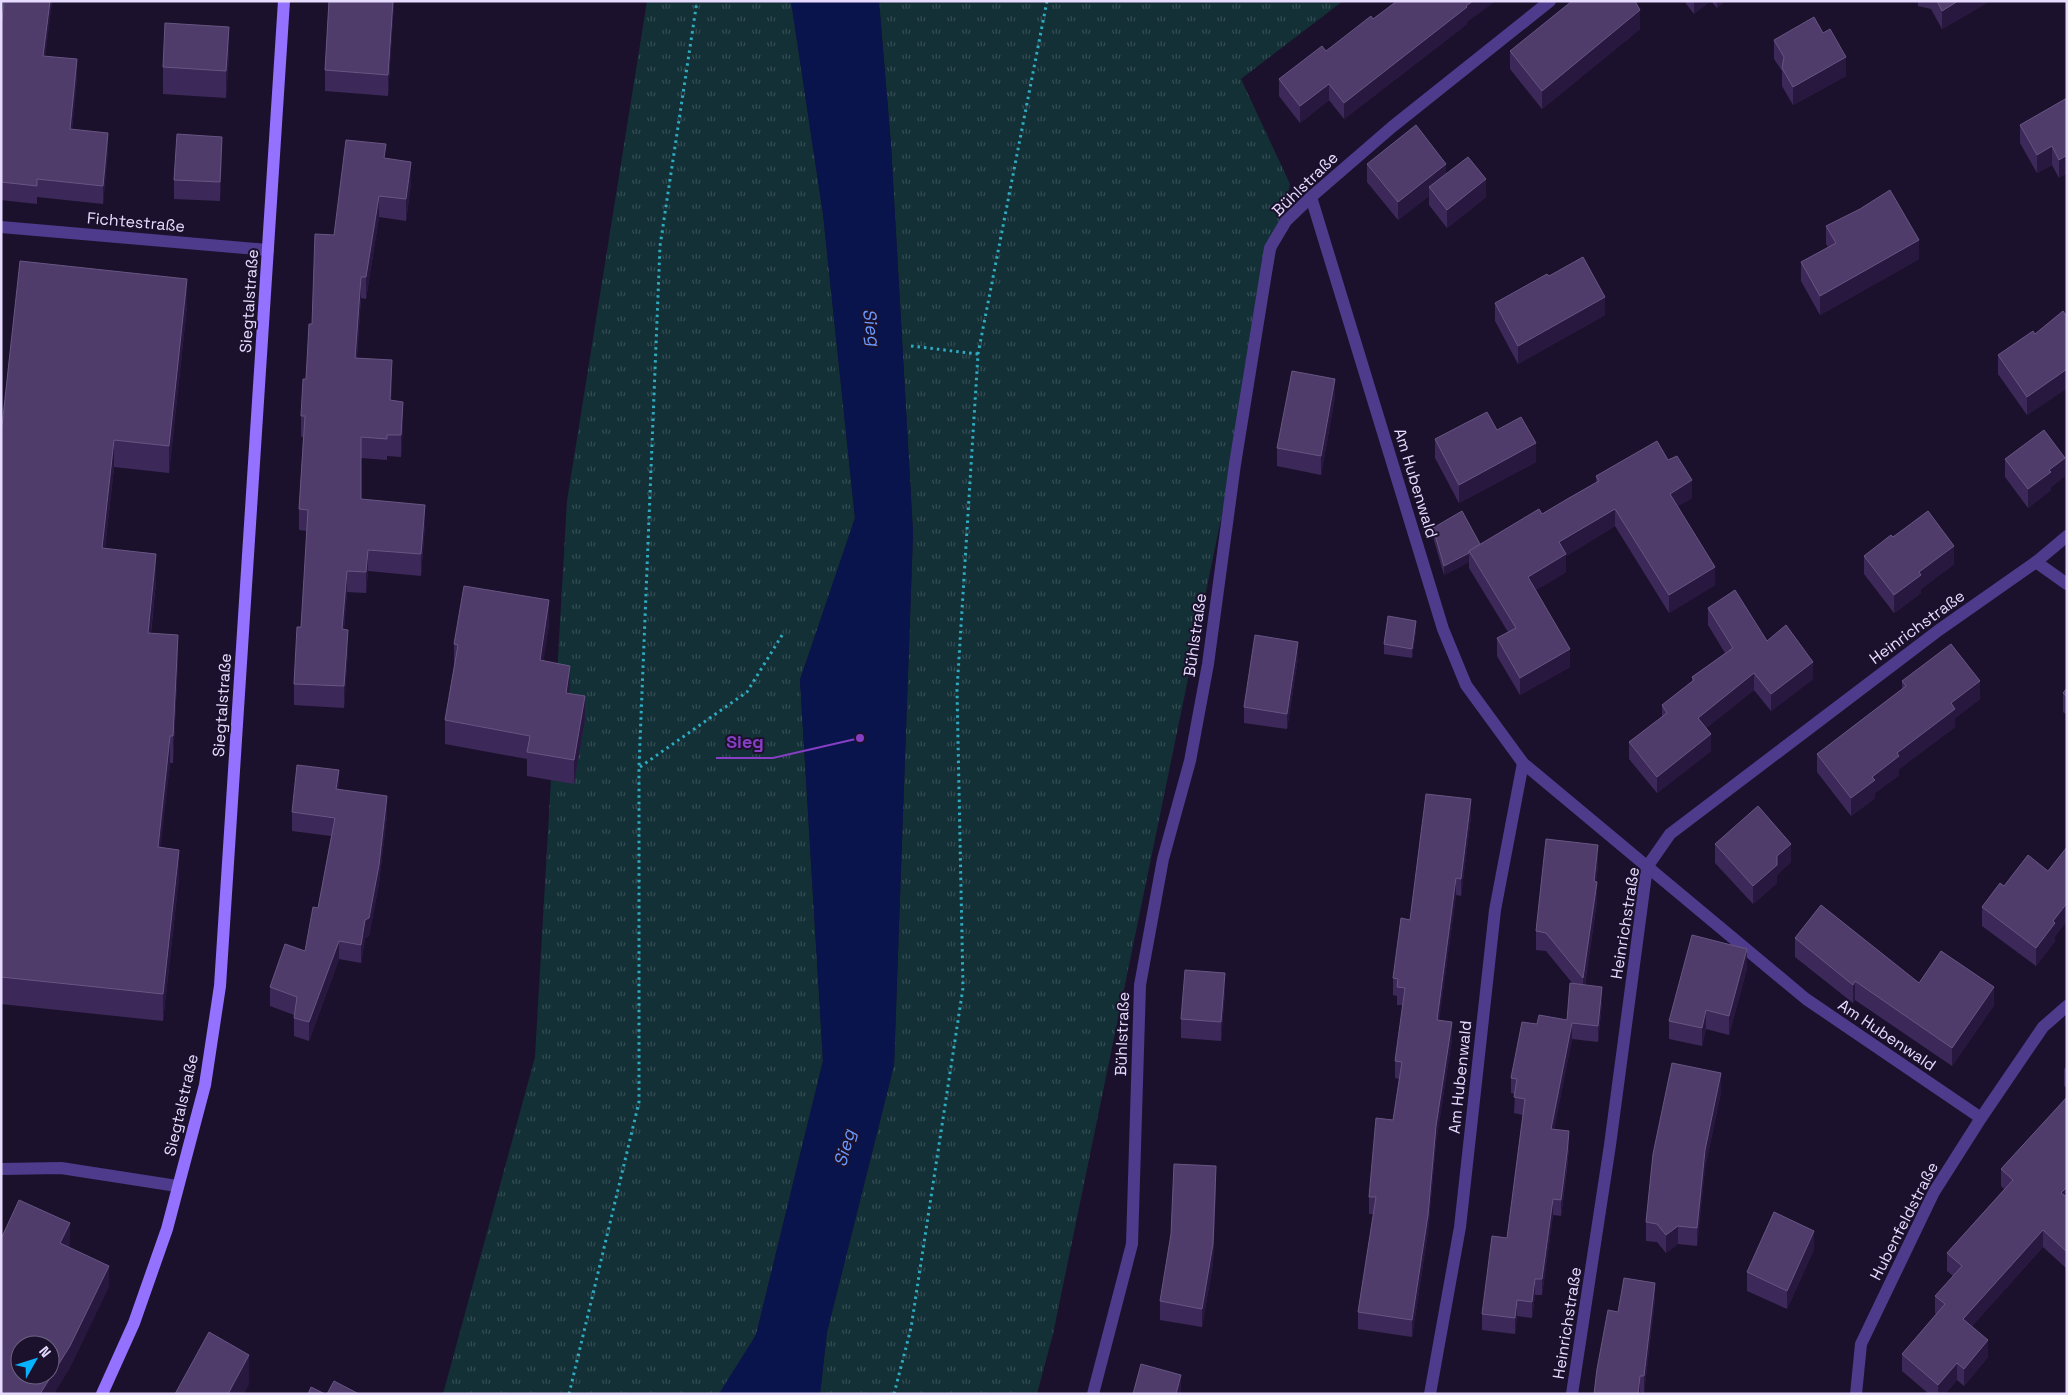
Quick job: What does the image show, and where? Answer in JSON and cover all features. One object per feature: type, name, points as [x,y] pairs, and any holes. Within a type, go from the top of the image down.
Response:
[{"type":"main road","name":"Siegtalstraße","points":[[102,1394],[134,1323],[167,1229],[205,1085],[220,986],[284,1]]},
{"type":"street","name":"Bühlstraße","points":[[1093,1394],[1132,1244],[1140,985],[1163,859],[1190,760],[1208,664],[1235,464],[1270,248],[1286,221],[1311,196],[1392,127],[1550,1]]},
{"type":"street","name":"Am Hubenwald","points":[[1311,196],[1443,629],[1466,685],[1523,763],[1806,999],[1981,1118]]},
{"type":"street","name":"Fichtestraße","points":[[1,227],[268,250]]},
{"type":"street","name":"Heinrichstraße","points":[[1572,1394],[1611,1135],[1647,867],[1670,834],[1940,630],[2036,562],[2067,536]]},
{"type":"street","points":[[2036,562],[2067,584]]},
{"type":"street","name":"Am Hubenwald","points":[[1430,1394],[1460,1227],[1495,910],[1523,763]]},
{"type":"street","name":"Hubenfeldstraße","points":[[1856,1394],[1861,1344],[1934,1192],[1981,1118],[2043,1027],[2067,1006]]},
{"type":"street","points":[[1,1169],[61,1168],[178,1186]]},
{"type":"path","points":[[569,1394],[639,1102],[639,768],[660,246],[697,1]]},
{"type":"path","points":[[894,1394],[911,1328],[963,988],[957,690],[978,354],[1047,1]]},
{"type":"path","points":[[911,346],[978,354]]},
{"type":"path","points":[[639,768],[747,692],[784,632]]},
{"type":"green space","points":[[647,1],[791,1],[823,214],[855,518],[800,680],[823,1061],[756,1335],[719,1394],[443,1394],[535,1057],[567,501]]},
{"type":"green space","points":[[879,1],[1343,1],[1241,79],[1290,184],[1053,1334],[1037,1394],[820,1394],[827,1332],[894,1065],[913,533],[891,145]]},
{"type":"water","points":[[791,1],[879,1],[891,145],[913,533],[894,1065],[827,1332],[820,1394],[719,1394],[756,1335],[823,1061],[800,680],[855,518],[823,214]]},
{"type":"building","points":[[4,1],[50,1],[43,56],[77,59],[70,129],[108,133],[103,186],[37,179],[37,186],[1,182],[1,31]]},
{"type":"building","points":[[329,1],[393,1],[388,75],[325,70]]},
{"type":"building","points":[[1397,1],[1473,1],[1344,103],[1329,84],[1300,106],[1279,79],[1322,46],[1326,51],[1371,16],[1373,19]]},
{"type":"building","points":[[1572,1],[1635,1],[1640,10],[1542,91],[1510,51]]},
{"type":"building","points":[[1937,1],[1958,1],[1942,11]]},
{"type":"building","points":[[1814,17],[1823,33],[1830,29],[1846,57],[1793,87],[1782,68],[1784,57],[1774,40]]},
{"type":"building","points":[[165,23],[229,27],[226,71],[163,67]]},
{"type":"building","points":[[2067,98],[2067,155],[2059,160],[2052,146],[2037,155],[2020,125]]},
{"type":"building","points":[[1416,125],[1446,164],[1398,202],[1367,164]]},
{"type":"building","points":[[177,134],[222,137],[220,182],[174,180]]},
{"type":"building","points":[[346,140],[386,144],[384,158],[411,162],[406,199],[379,196],[366,277],[361,277],[355,358],[392,360],[390,400],[403,402],[401,435],[387,435],[387,439],[361,437],[361,499],[425,505],[421,554],[368,550],[366,572],[347,571],[342,629],[348,630],[344,686],[294,684],[297,627],[301,627],[308,510],[299,509],[305,416],[301,416],[303,379],[306,379],[309,324],[312,324],[315,234],[334,235]]},
{"type":"building","points":[[1468,157],[1486,179],[1447,210],[1429,187]]},
{"type":"building","points":[[1890,190],[1919,240],[1820,296],[1801,262],[1836,243],[1826,226],[1860,209]]},
{"type":"building","points":[[1583,257],[1605,297],[1518,346],[1495,303],[1547,274],[1549,276]]},
{"type":"building","points":[[20,261],[187,279],[169,446],[114,440],[102,548],[156,554],[148,633],[178,635],[173,736],[170,736],[158,847],[179,850],[163,994],[1,977],[1,426]]},
{"type":"building","points":[[2063,311],[2067,317],[2067,369],[2027,397],[1998,355],[2033,331],[2035,334]]},
{"type":"building","points":[[1292,371],[1335,379],[1321,456],[1277,448]]},
{"type":"building","points":[[1487,412],[1497,430],[1521,417],[1536,443],[1459,485],[1435,439]]},
{"type":"building","points":[[2044,430],[2065,458],[2049,470],[2051,472],[2028,489],[2005,459]]},
{"type":"building","points":[[1657,441],[1668,460],[1677,456],[1692,480],[1670,494],[1715,567],[1669,595],[1615,509],[1559,542],[1566,554],[1528,577],[1570,649],[1520,678],[1497,638],[1516,628],[1469,551],[1539,509],[1542,514],[1599,481],[1596,476]]},
{"type":"building","points":[[1462,511],[1480,544],[1469,551],[1469,553],[1444,566],[1433,528]]},
{"type":"building","points":[[1928,511],[1954,546],[1919,572],[1921,575],[1894,595],[1864,556],[1891,535],[1893,537]]},
{"type":"building","points":[[464,586],[549,600],[540,660],[570,666],[566,693],[585,696],[574,760],[527,752],[530,736],[445,720],[458,645],[454,644]]},
{"type":"building","points":[[1735,590],[1767,641],[1786,625],[1813,662],[1771,694],[1754,673],[1698,718],[1711,734],[1657,777],[1629,742],[1667,713],[1662,705],[1694,680],[1692,677],[1733,648],[1708,608]]},
{"type":"building","points":[[1388,616],[1416,621],[1412,649],[1384,644]]},
{"type":"building","points":[[1255,635],[1298,642],[1287,714],[1244,707]]},
{"type":"building","points":[[1951,644],[1980,681],[1951,703],[1955,709],[1897,753],[1899,756],[1872,777],[1875,780],[1851,798],[1817,754],[1906,686],[1902,681]]},
{"type":"building","points":[[2067,688],[2067,697],[2063,693]]},
{"type":"building","points":[[297,765],[339,770],[336,789],[387,796],[379,865],[369,918],[365,920],[361,945],[339,941],[309,1022],[294,1018],[297,997],[270,987],[285,944],[305,951],[313,907],[318,908],[335,818],[292,812]]},
{"type":"building","points":[[1426,794],[1471,799],[1461,879],[1456,878],[1437,1020],[1452,1022],[1436,1126],[1428,1215],[1412,1320],[1358,1312],[1376,1197],[1369,1197],[1376,1118],[1393,1120],[1402,1062],[1395,1061],[1405,988],[1397,987],[1398,979],[1393,978],[1401,918],[1410,920]]},
{"type":"building","points":[[1758,806],[1791,844],[1777,856],[1777,865],[1753,886],[1715,844]]},
{"type":"building","points":[[1546,839],[1598,845],[1594,881],[1597,882],[1583,978],[1546,933],[1536,931]]},
{"type":"building","points":[[2067,847],[2067,903],[2036,948],[1982,907],[2000,883],[2004,886],[2028,855],[2048,871]]},
{"type":"building","points":[[1821,905],[1919,983],[1941,951],[1994,987],[1952,1048],[1855,981],[1853,985],[1795,938]]},
{"type":"building","points":[[1692,935],[1747,949],[1729,1016],[1706,1010],[1702,1028],[1669,1021]]},
{"type":"building","points":[[1185,970],[1225,973],[1221,1022],[1181,1019]]},
{"type":"building","points":[[1570,983],[1602,987],[1598,1026],[1572,1023],[1551,1129],[1569,1131],[1567,1153],[1561,1200],[1553,1199],[1542,1279],[1535,1279],[1532,1302],[1517,1300],[1515,1318],[1482,1314],[1492,1236],[1507,1238],[1525,1099],[1514,1097],[1517,1079],[1511,1078],[1522,1022],[1537,1024],[1539,1015],[1567,1020]]},
{"type":"building","points":[[1672,1063],[1721,1073],[1705,1150],[1697,1228],[1678,1226],[1666,1235],[1657,1224],[1646,1222],[1653,1154]]},
{"type":"building","points":[[2067,1097],[2067,1187],[2061,1193],[2067,1197],[2067,1252],[2043,1230],[1963,1319],[1988,1340],[1964,1369],[1957,1363],[1938,1385],[1902,1354],[1945,1304],[1935,1296],[1962,1266],[1947,1253],[2013,1180],[2001,1169]]},
{"type":"building","points":[[1174,1164],[1216,1166],[1213,1244],[1202,1309],[1160,1301],[1171,1234]]},
{"type":"building","points":[[19,1200],[70,1223],[60,1243],[109,1266],[70,1346],[60,1362],[60,1335],[10,1335],[10,1385],[46,1385],[40,1394],[1,1394],[1,1239]]},
{"type":"building","points":[[1774,1212],[1814,1231],[1787,1291],[1747,1272]]},
{"type":"building","points":[[1624,1278],[1655,1283],[1644,1376],[1640,1376],[1638,1394],[1594,1394],[1608,1310],[1618,1312]]},
{"type":"building","points":[[209,1332],[249,1355],[228,1394],[175,1394]]},
{"type":"building","points":[[1141,1364],[1181,1375],[1176,1394],[1133,1394]]},
{"type":"building","points":[[334,1381],[359,1394],[327,1394]]},
{"type":"building","points":[[311,1387],[325,1394],[308,1394]]},
{"type":"place","name":"Sieg","points":[[860,738]]}]
